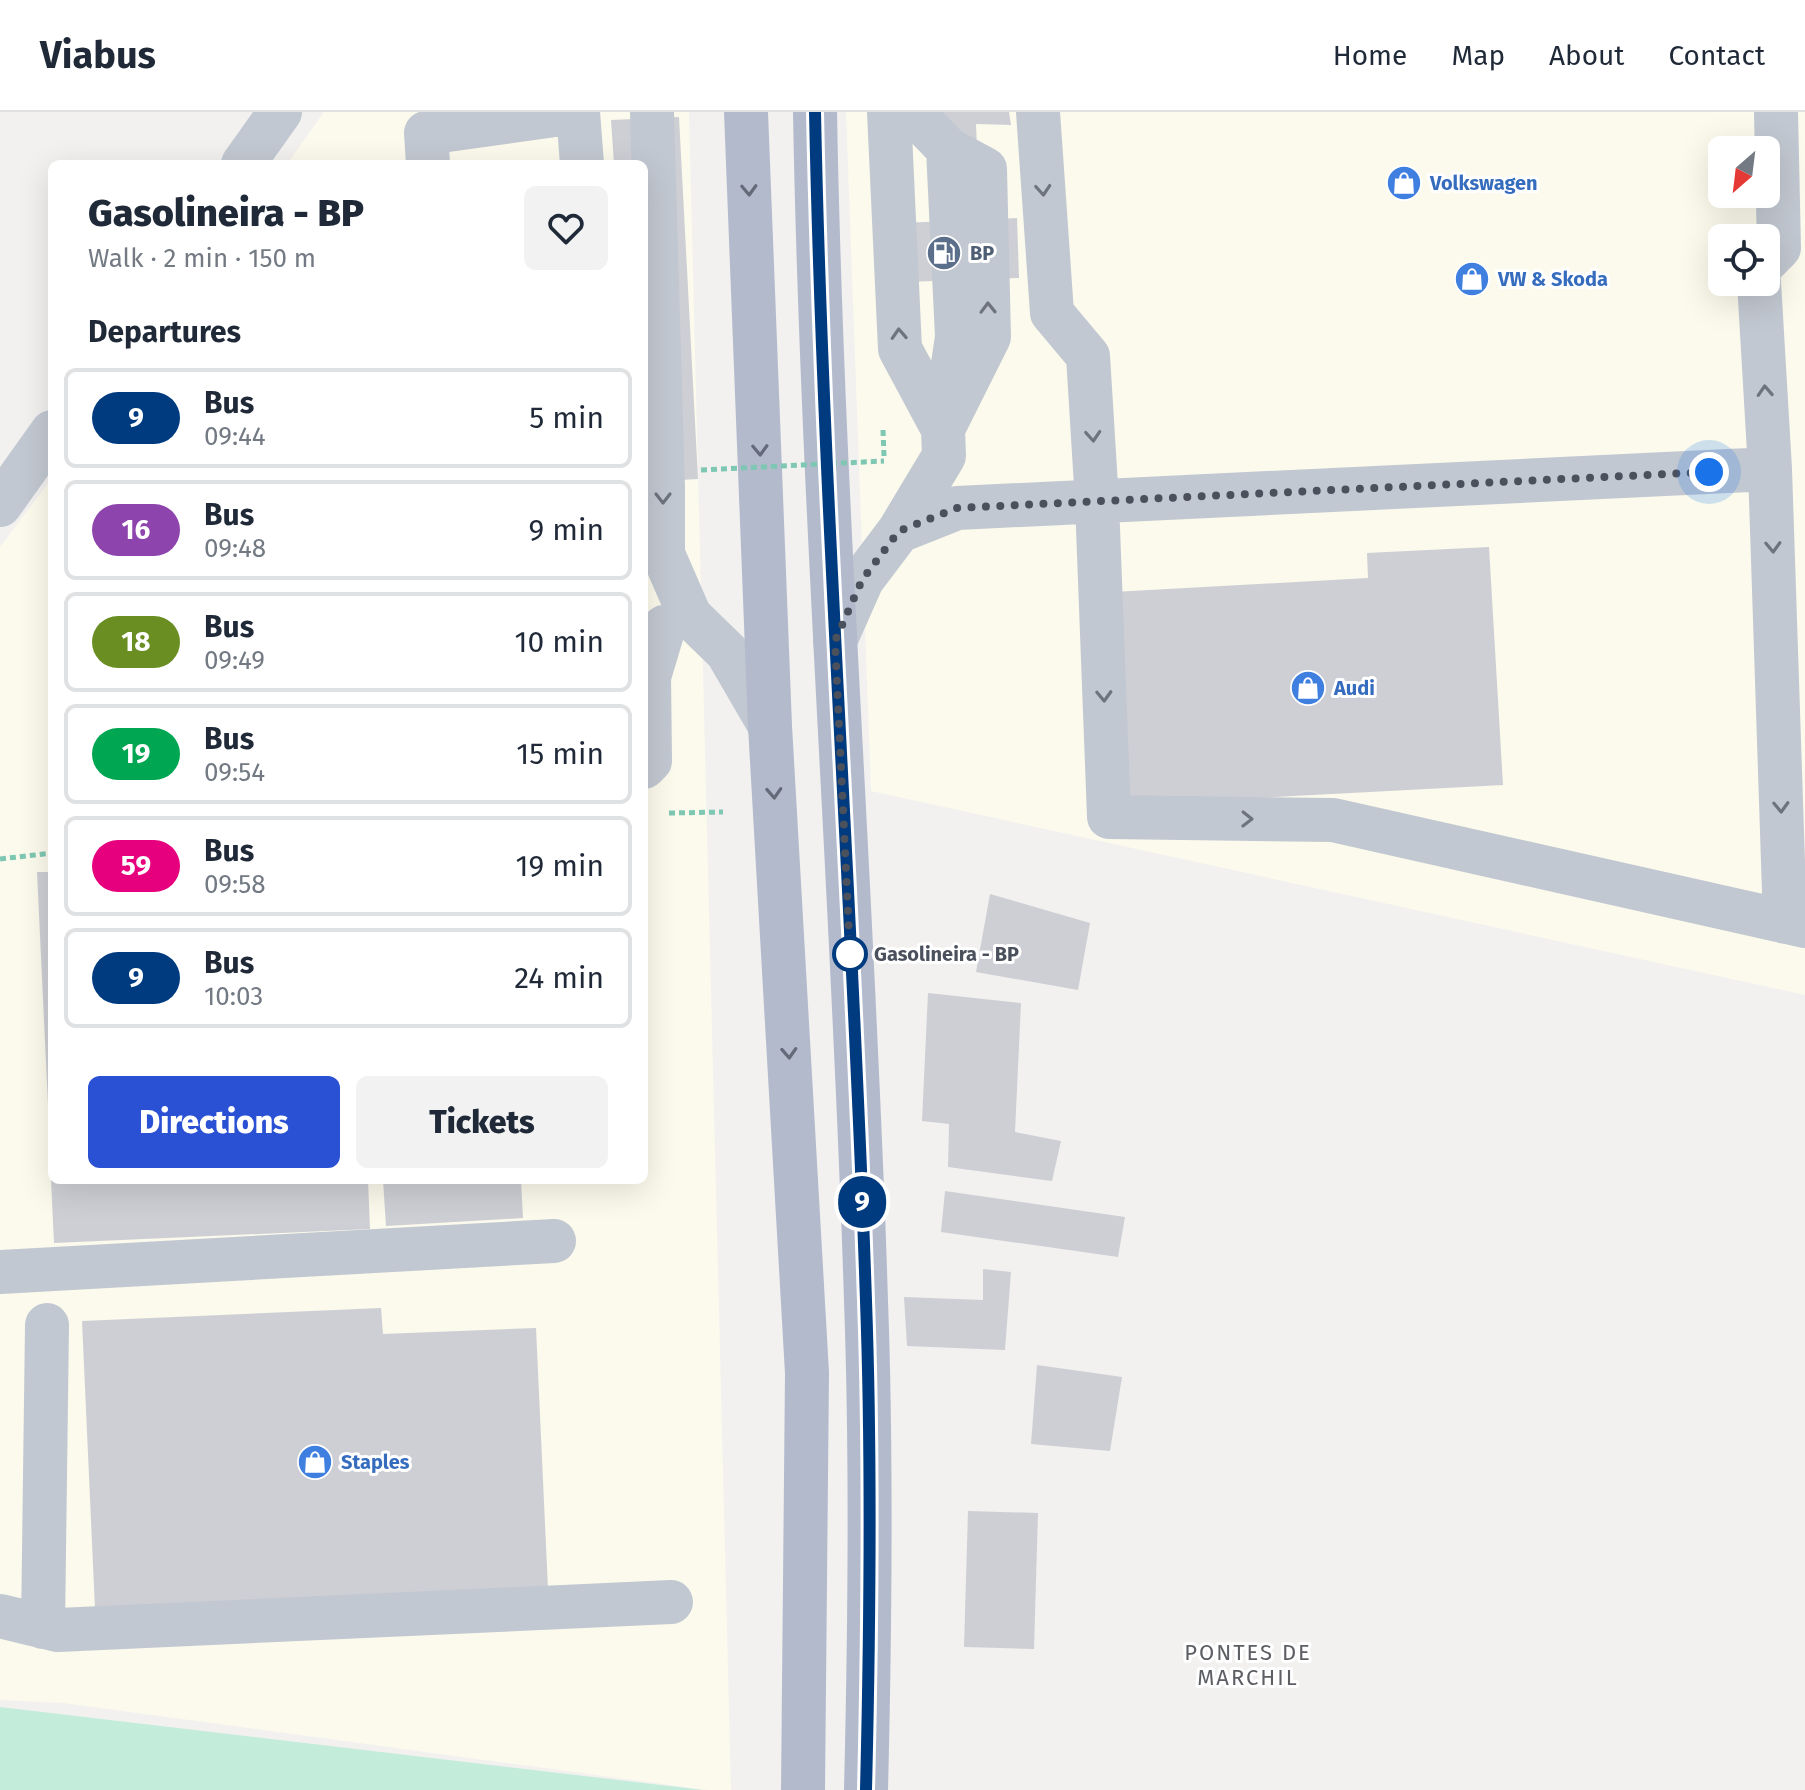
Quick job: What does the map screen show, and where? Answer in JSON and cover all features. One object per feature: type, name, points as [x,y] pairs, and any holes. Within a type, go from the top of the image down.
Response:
[{"type":"main road","points":[[746,112],[774,810],[807,1373],[803,1790]]},
{"type":"main road","points":[[815,112],[819,292],[866,1302],[870,1614],[866,1790]]},
{"type":"street","points":[[246,160],[280,112]]},
{"type":"street","points":[[430,130],[577,112],[582,160]]},
{"type":"street","points":[[1038,112],[1052,313],[1088,356],[1109,817],[1333,820],[1795,924],[1760,296]]},
{"type":"street","points":[[1776,112],[1778,224]]},
{"type":"street","points":[[835,641],[862,580],[899,531],[944,456],[943,429],[957,337],[920,124]]},
{"type":"street","points":[[920,124],[900,349],[943,429]]},
{"type":"street","points":[[645,136],[646,160]]},
{"type":"street","points":[[648,214],[652,435],[663,488],[653,546],[666,623],[649,677],[648,763]]},
{"type":"street","points":[[0,505],[48,438]]},
{"type":"street","points":[[899,531],[957,508],[1770,469]]},
{"type":"street","points":[[666,623],[727,652],[770,726]]},
{"type":"street","points":[[0,1272],[554,1241]]},
{"type":"street","points":[[43,1627],[47,1325]]},
{"type":"street","points":[[0,1616],[58,1630],[671,1602]]},
{"type":"path","points":[[701,470],[884,461]]},
{"type":"path","points":[[658,814],[774,810]]},
{"type":"path","points":[[0,859],[48,853]]},
{"type":"shaded area","points":[[324,112],[689,112],[731,1790],[707,1790],[63,1703],[0,1700],[0,547],[48,483],[48,1184],[648,1184],[648,160],[290,160]]},
{"type":"shaded area","points":[[846,112],[1805,112],[1805,995],[871,791]]},
{"type":"green space","points":[[0,1707],[703,1790],[0,1790]]},
{"type":"building","points":[[943,112],[1009,112],[1011,125],[976,124],[980,220],[1017,218],[1019,278],[877,283],[875,224],[950,221]]},
{"type":"building","points":[[679,117],[698,479],[648,482],[648,160],[614,160],[611,120]]},
{"type":"building","name":"Audi","points":[[1489,547],[1503,785],[1125,805],[1113,592],[1368,578],[1367,553]]},
{"type":"building","points":[[37,872],[48,872],[48,1105]]},
{"type":"building","points":[[990,894],[1090,923],[1078,990],[976,972]]},
{"type":"building","points":[[928,993],[1021,1003],[1015,1132],[1061,1141],[1052,1181],[948,1167],[949,1124],[922,1121]]},
{"type":"building","points":[[51,1184],[368,1184],[370,1229],[54,1243]]},
{"type":"building","points":[[383,1184],[521,1184],[523,1218],[386,1226]]},
{"type":"building","points":[[945,1191],[1125,1217],[1118,1257],[941,1232]]},
{"type":"building","points":[[983,1269],[1011,1272],[1005,1350],[907,1346],[904,1297],[983,1300]]},
{"type":"building","name":"Staples","points":[[381,1308],[383,1334],[536,1328],[548,1589],[95,1609],[82,1321]]},
{"type":"building","points":[[1037,1365],[1122,1377],[1110,1451],[1031,1444]]},
{"type":"building","points":[[968,1511],[1038,1513],[1034,1649],[964,1647]]},
{"type":"bus line","name":"9","points":[[815,112],[819,292],[866,1302],[870,1614],[866,1790]]},
{"type":"place","name":"Volkswagen","points":[[1404,183]]},
{"type":"place","name":"BP","points":[[944,253]]},
{"type":"place","name":"VW & Skoda","points":[[1472,279]]},
{"type":"place","name":"Audi","points":[[1308,688]]},
{"type":"place","name":"Gasolineira - BP","points":[[850,954]]},
{"type":"place","name":"Staples","points":[[315,1462]]},
{"type":"district","name":"PONTES DE MARCHIL","points":[[1248,1664]]},
{"type":"route","points":[[850,954],[835,641],[862,580],[899,531],[957,508],[1709,472]]}]
